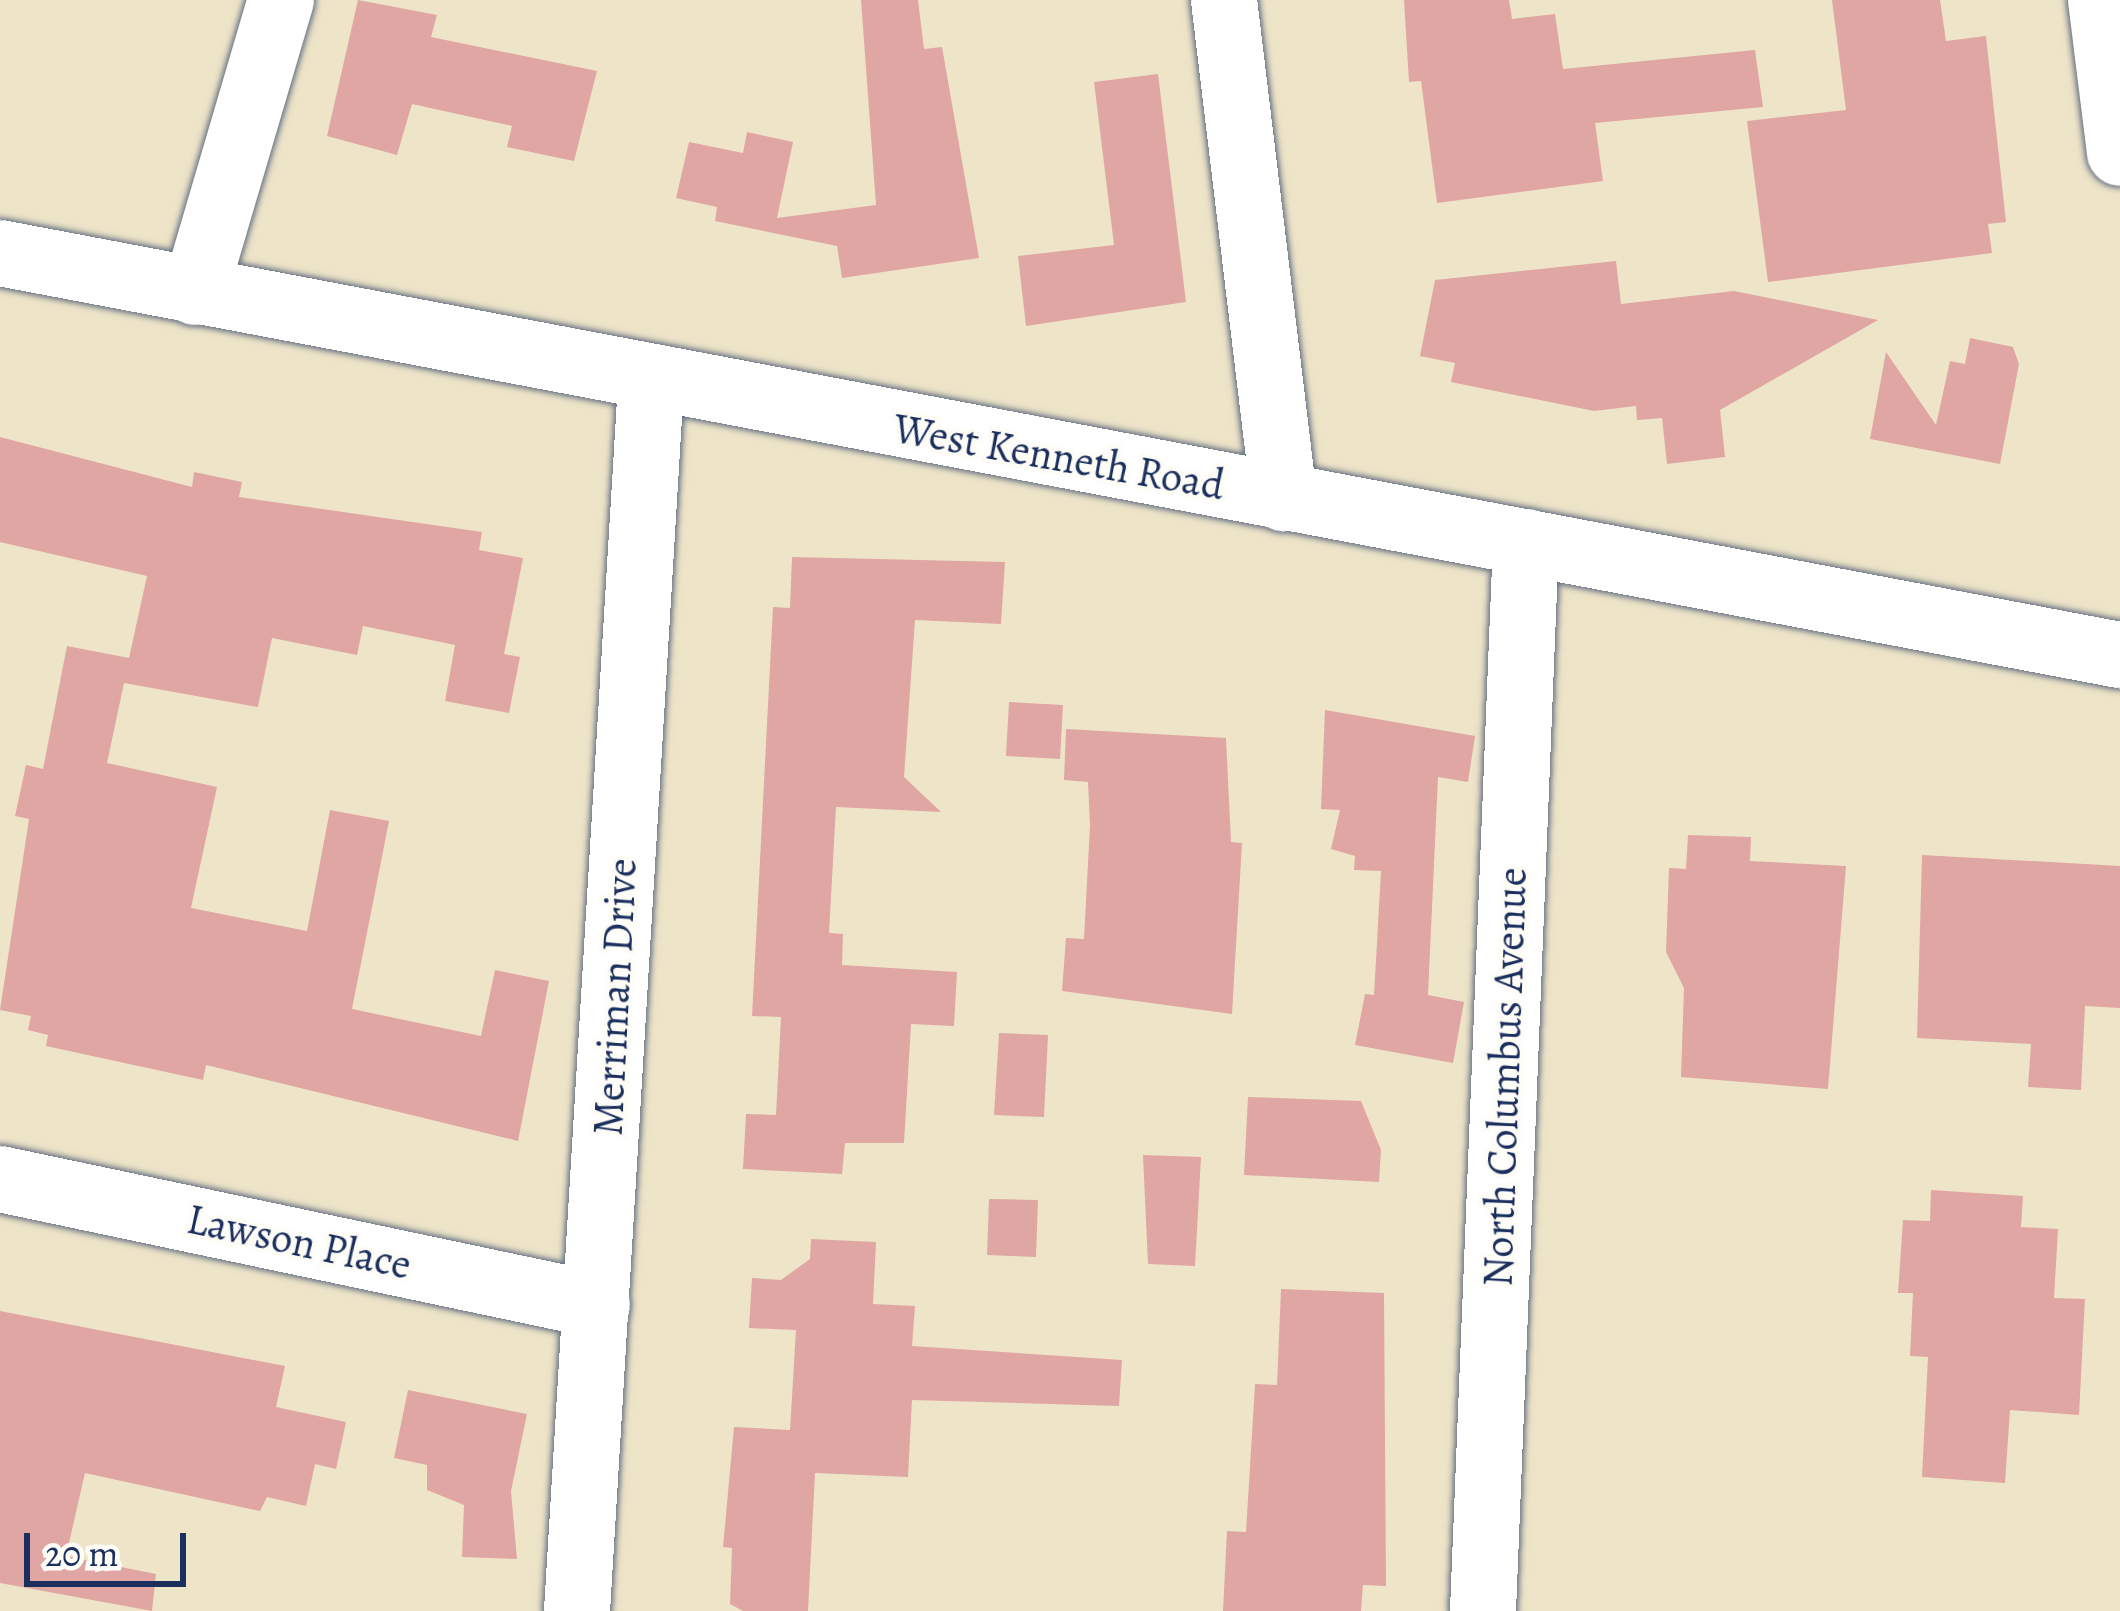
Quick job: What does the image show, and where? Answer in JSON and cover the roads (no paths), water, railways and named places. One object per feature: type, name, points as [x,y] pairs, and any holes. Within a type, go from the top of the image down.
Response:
[{"type":"street","points":[[195,292],[281,0]]},
{"type":"street","points":[[1224,0],[1284,498]]},
{"type":"street","points":[[2101,0],[2120,153]]},
{"type":"street","name":"West Kenneth Road","points":[[0,253],[651,382],[2120,655]]},
{"type":"street","name":"Merriman Drive","points":[[578,1611],[651,382]]},
{"type":"street","name":"North Columbus Avenue","points":[[1483,1611],[1526,542]]},
{"type":"street","name":"Lawson Place","points":[[0,1179],[598,1304]]}]
